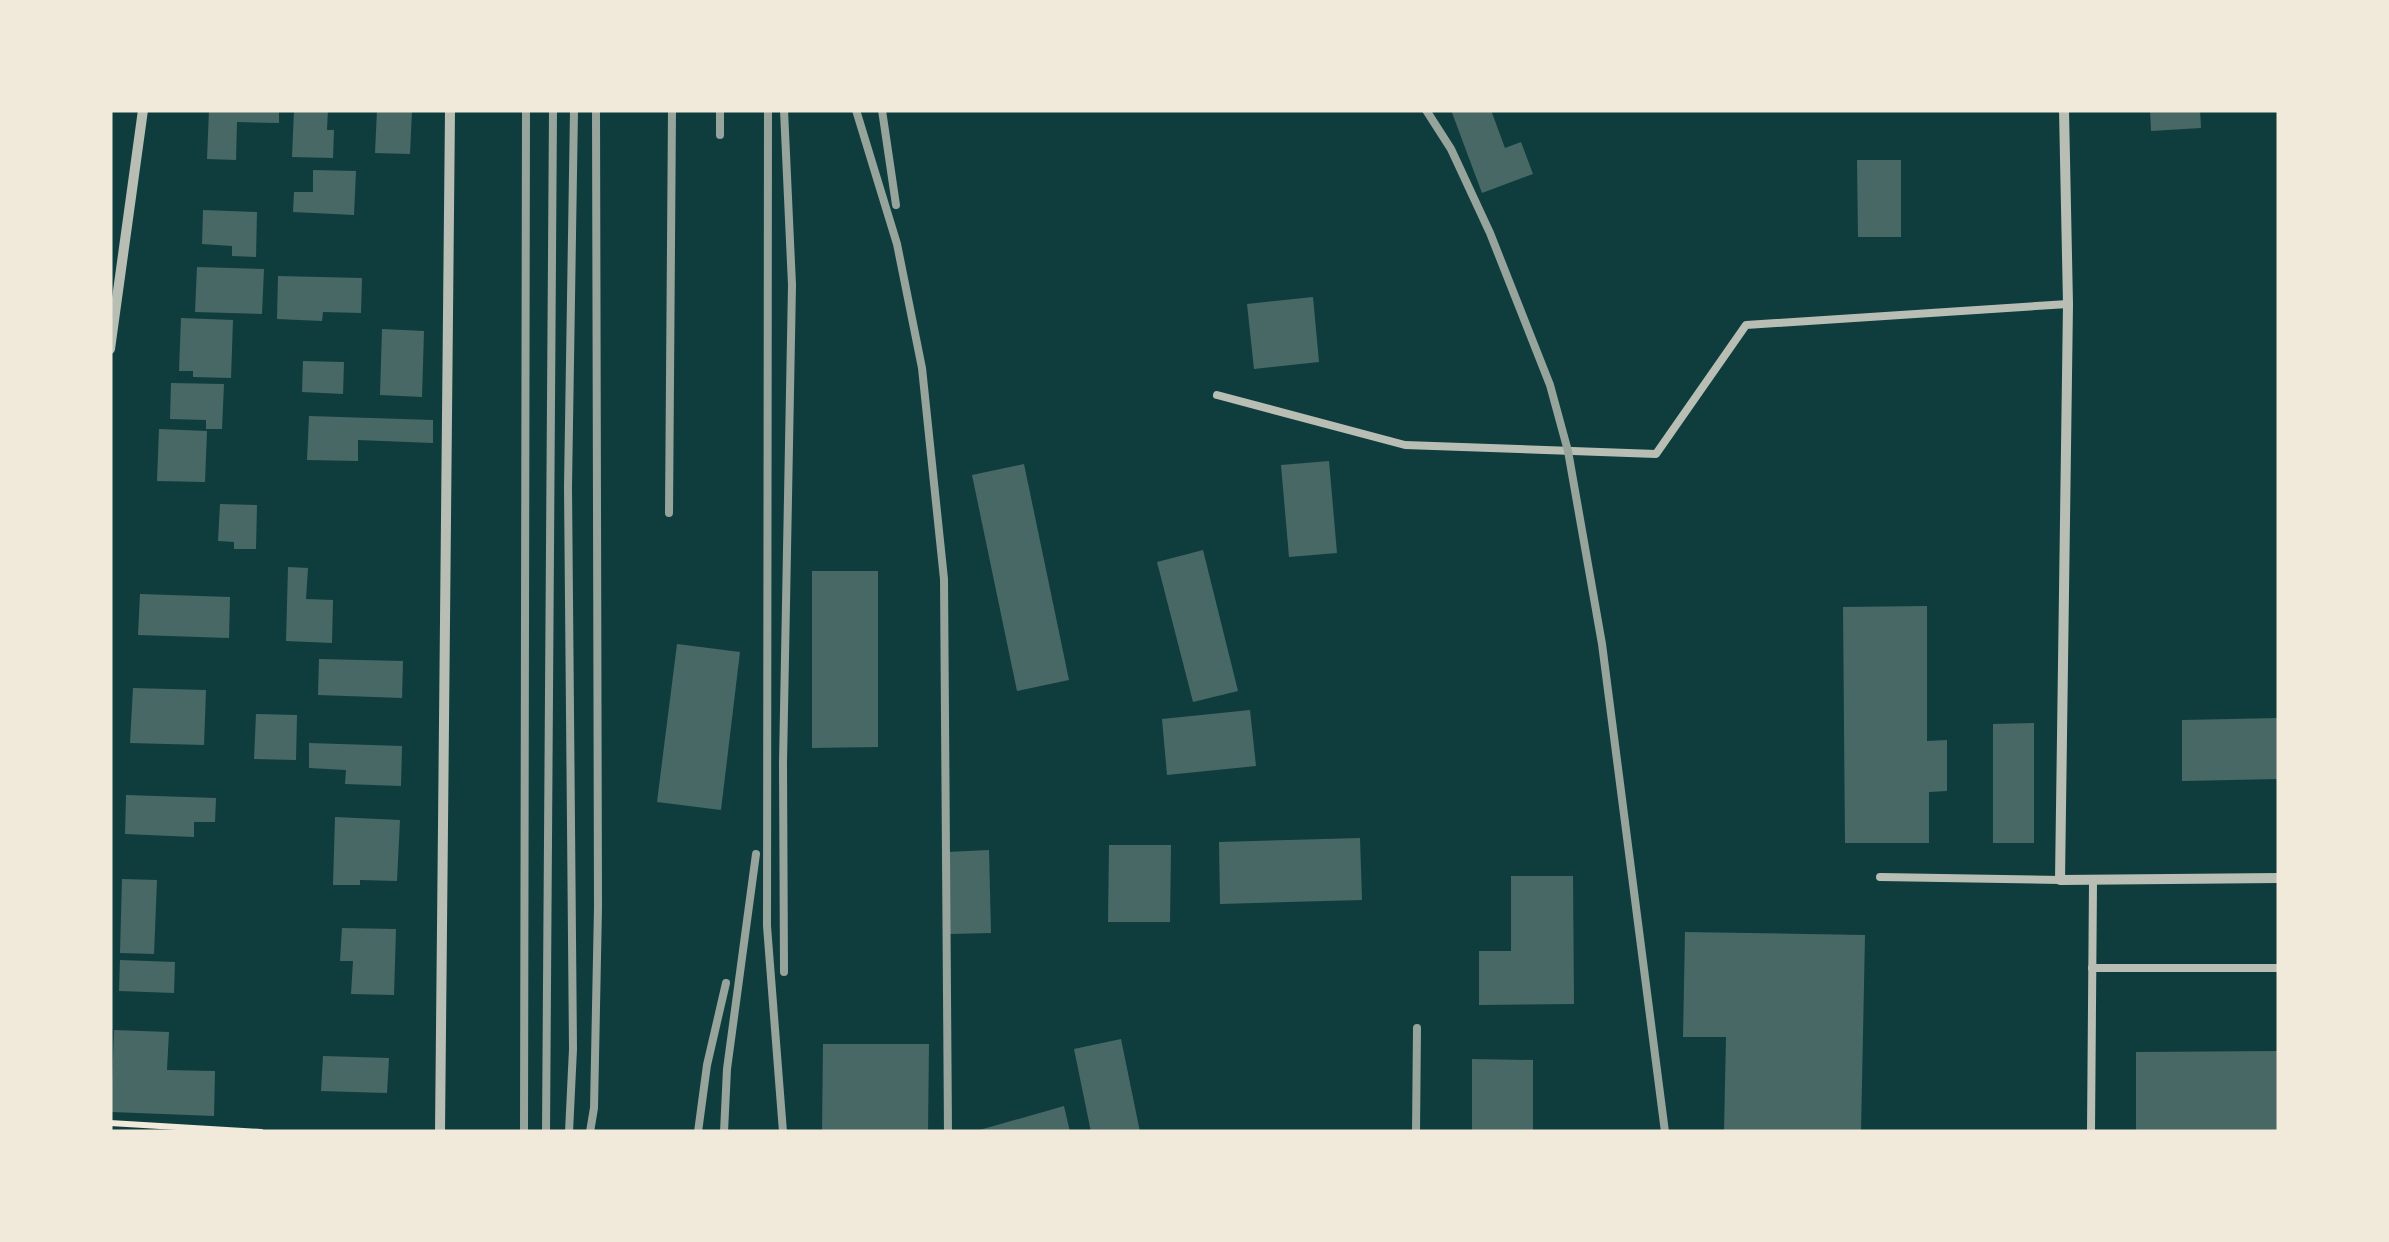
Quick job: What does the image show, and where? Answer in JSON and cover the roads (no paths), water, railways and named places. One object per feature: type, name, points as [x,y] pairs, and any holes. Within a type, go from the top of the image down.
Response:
[{"type":"street","points":[[110,349],[143,110]]},
{"type":"street","points":[[440,1132],[450,110]]},
{"type":"street","points":[[2064,110],[2068,304],[2060,880],[2279,878]]},
{"type":"lane","points":[[1217,396],[1405,445],[1656,454],[1746,324],[2068,304]]},
{"type":"lane","points":[[1880,877],[2060,880]]},
{"type":"lane","points":[[2091,1132],[2093,882]]},
{"type":"lane","points":[[2092,968],[2279,968]]},
{"type":"railway","points":[[524,1132],[526,110]]},
{"type":"railway","points":[[546,1132],[553,110]]},
{"type":"railway","points":[[569,1132],[573,1049],[568,487],[574,110]]},
{"type":"railway","points":[[590,1132],[594,1108],[598,907],[596,110]]},
{"type":"railway","points":[[669,513],[672,110]]},
{"type":"railway","points":[[720,110],[720,135]]},
{"type":"railway","points":[[768,110],[767,926],[783,1132]]},
{"type":"railway","points":[[784,110],[792,285],[783,763],[784,972]]},
{"type":"railway","points":[[856,110],[897,244],[922,368],[944,579],[948,1132]]},
{"type":"railway","points":[[882,110],[896,205]]},
{"type":"railway","points":[[1426,110],[1451,149],[1490,233],[1550,385],[1568,451],[1602,644],[1665,1132]]},
{"type":"railway","points":[[724,1132],[727,1069],[756,854]]},
{"type":"railway","points":[[698,1132],[707,1065],[726,983]]},
{"type":"railway","points":[[1416,1132],[1417,1028]]}]
